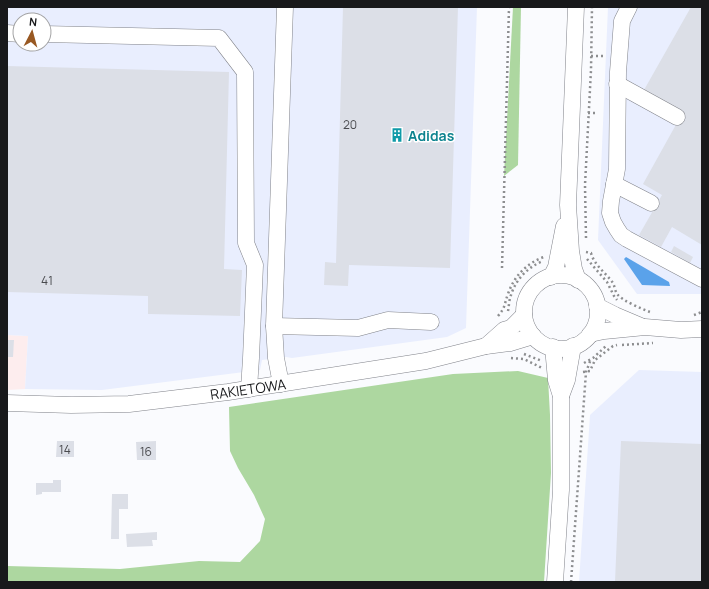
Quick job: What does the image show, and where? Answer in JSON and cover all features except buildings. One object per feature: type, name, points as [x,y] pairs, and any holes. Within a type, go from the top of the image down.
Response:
[{"type":"street","points":[[281,384],[276,358],[274,326],[285,7]]},
{"type":"street","points":[[576,7],[568,205],[572,259],[578,280]]},
{"type":"street","points":[[629,7],[622,21],[617,84],[617,169],[610,213],[613,222],[621,235],[702,280]]},
{"type":"street","points":[[52,34],[220,38],[245,72],[246,243],[255,264],[252,352],[249,389]]},
{"type":"street","points":[[617,84],[677,117]]},
{"type":"street","points":[[614,184],[651,203]]},
{"type":"street","points":[[551,276],[556,267],[568,205]]},
{"type":"street","points":[[560,275],[578,280],[585,284],[597,306],[594,328],[583,341],[573,346],[556,348],[540,342],[533,336],[527,326],[524,315],[524,305],[528,295],[534,287],[551,276],[560,275]]},
{"type":"street","points":[[597,306],[615,315],[649,320],[681,330],[702,329]]},
{"type":"street","name":"RAKIETOWA","points":[[486,346],[504,330],[511,328],[524,315]]},
{"type":"street","points":[[274,326],[358,328],[388,320],[431,322]]},
{"type":"street","points":[[590,334],[649,320]]},
{"type":"street","name":"RAKIETOWA","points":[[7,403],[72,405],[129,404],[249,389],[426,361],[486,346],[510,343],[533,336]]},
{"type":"street","points":[[561,396],[567,380],[573,346]]},
{"type":"street","points":[[553,347],[549,366],[556,380],[561,396],[561,490],[555,582]]},
{"type":"path","points":[[502,268],[508,7]]},
{"type":"path","points":[[586,243],[585,185],[591,70],[592,7]]},
{"type":"path","points":[[586,248],[588,260],[608,282],[617,300]]},
{"type":"path","points":[[586,252],[591,253],[598,266],[613,284],[617,294],[649,320]]},
{"type":"path","points":[[498,316],[505,308],[509,290],[519,273],[538,259],[546,256]]},
{"type":"path","points":[[506,315],[511,295],[518,280],[534,265],[546,260]]},
{"type":"path","points":[[689,317],[702,312]]},
{"type":"path","points":[[579,365],[591,359],[611,342]]},
{"type":"path","points":[[586,372],[590,371],[595,360],[613,346],[617,345]]},
{"type":"path","points":[[506,358],[524,359],[548,370],[549,366],[525,354]]},
{"type":"path","points":[[571,582],[586,372],[591,359]]},
{"type":"shaded area","points":[[7,7],[477,7],[466,328],[447,337],[292,358],[286,357],[262,360],[260,370],[102,390],[25,389],[28,336],[7,335]]},
{"type":"shaded area","points":[[608,7],[702,7],[702,294],[637,294],[598,240]]},
{"type":"shaded area","points":[[7,335],[28,336],[25,389],[7,390]]},
{"type":"shaded area","points":[[639,370],[702,372],[702,582],[579,582],[590,415]]},
{"type":"green space","points":[[513,7],[521,7],[518,165],[504,176]]},
{"type":"green space","points":[[518,371],[548,378],[551,473],[544,582],[7,582],[7,566],[120,569],[199,561],[240,562],[260,541],[265,519],[254,495],[230,451],[229,407],[453,374]]},
{"type":"water","points":[[626,257],[669,282],[670,286],[642,285],[624,259]]},
{"type":"place","name":"Adidas","points":[[397,135]]}]
